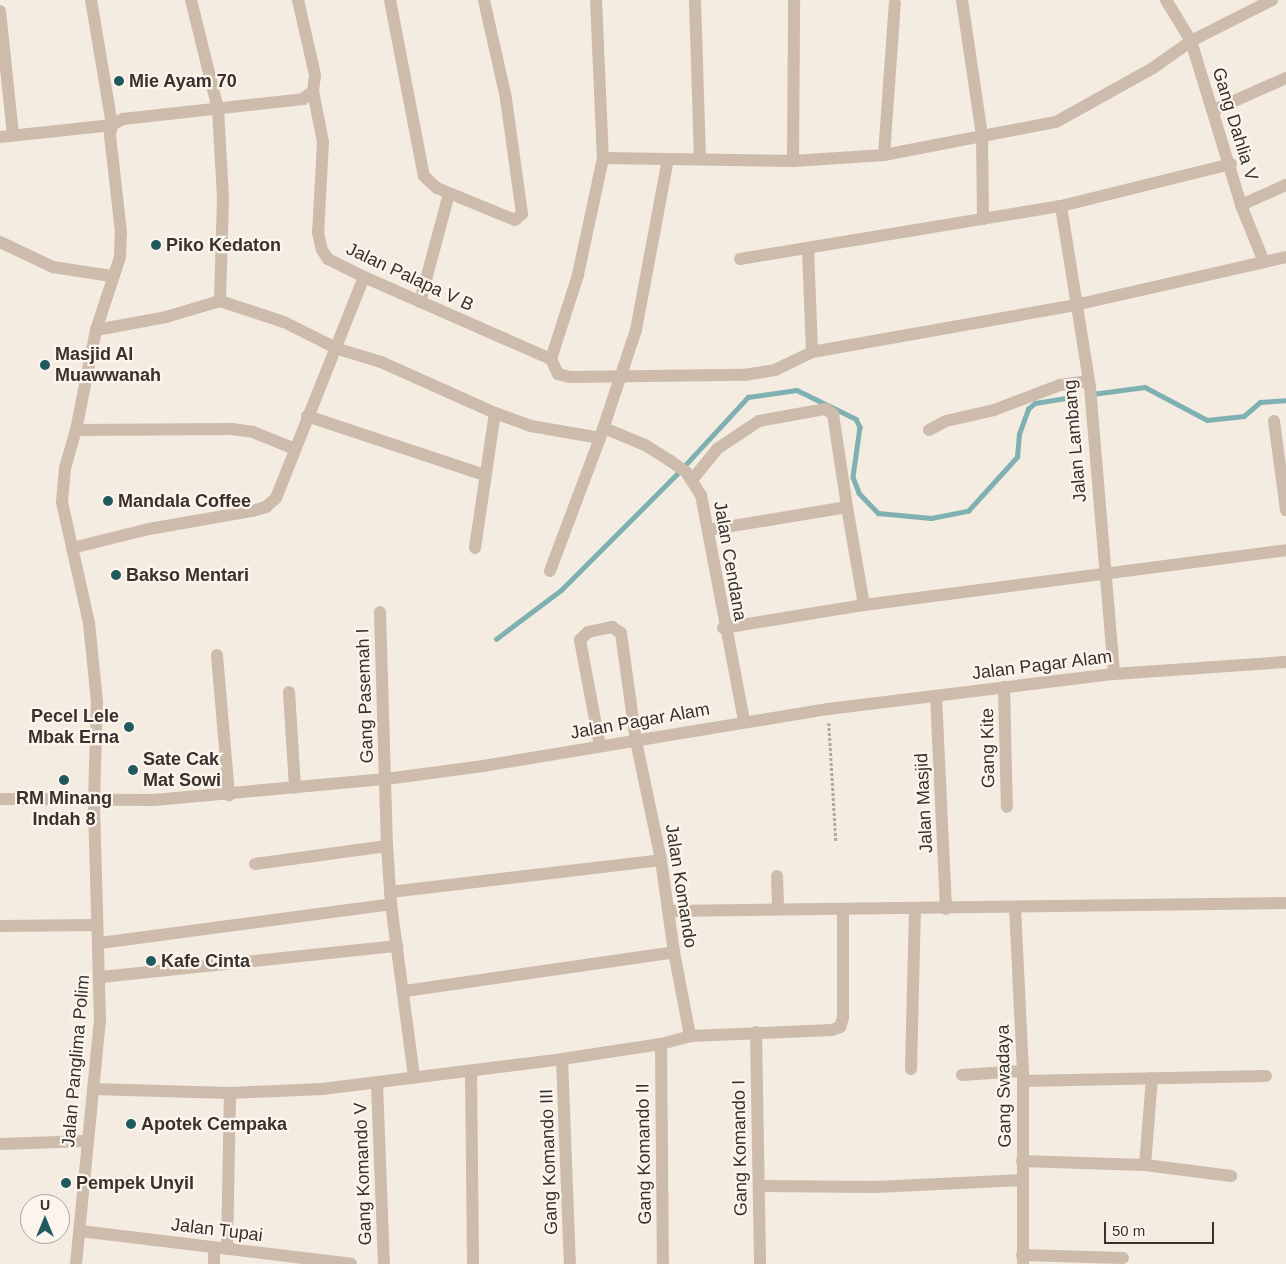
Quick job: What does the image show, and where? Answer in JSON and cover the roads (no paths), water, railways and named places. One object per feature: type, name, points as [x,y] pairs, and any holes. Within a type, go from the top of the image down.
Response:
[{"type":"street","name":"Jalan Panglima Polim","points":[[76,1264],[102,977],[97,925],[94,801],[97,736],[93,649],[62,502],[64,468],[76,430],[96,330],[111,276],[120,257],[121,232],[110,135],[112,125],[91,0]]},
{"type":"street","points":[[191,0],[218,109],[223,198],[220,302]]},
{"type":"street","name":"Jalan Palapa V B","points":[[298,0],[315,75],[313,92],[323,142],[318,233],[322,250],[328,258],[364,278],[551,359]]},
{"type":"street","points":[[390,0],[424,176],[450,194],[509,220],[520,218],[522,214],[506,98],[484,0]]},
{"type":"street","points":[[596,0],[603,158],[578,275],[551,359],[558,374],[570,377],[744,375],[775,370],[812,352],[1076,305],[1286,257]]},
{"type":"street","points":[[695,0],[700,158]]},
{"type":"street","points":[[793,161],[794,0]]},
{"type":"street","points":[[962,0],[982,135],[983,219]]},
{"type":"street","name":"Gang Dahlia V","points":[[1166,0],[1191,41],[1231,164],[1241,205],[1264,262]]},
{"type":"street","points":[[603,158],[700,158],[793,161],[884,155],[1056,122],[1153,68],[1191,41],[1272,0]]},
{"type":"street","points":[[884,155],[895,3]]},
{"type":"street","points":[[0,10],[6,136],[112,125],[123,119],[303,98],[313,92]]},
{"type":"street","points":[[1214,110],[1286,78]]},
{"type":"street","points":[[550,571],[602,433],[636,330],[668,159]]},
{"type":"street","points":[[740,258],[1061,206],[1231,164]]},
{"type":"street","points":[[1241,205],[1286,185]]},
{"type":"street","points":[[420,302],[450,194]]},
{"type":"street","name":"Jalan Lambang","points":[[1061,206],[1089,384],[1114,674]]},
{"type":"street","points":[[0,242],[53,267],[111,276]]},
{"type":"street","points":[[808,248],[812,352]]},
{"type":"street","points":[[72,548],[149,529],[266,507],[276,498],[307,416],[338,349],[364,278]]},
{"type":"street","points":[[96,330],[166,317],[220,302],[284,322],[338,349],[381,362],[495,414],[531,426],[602,433],[645,445],[669,460],[689,476],[717,449],[759,422],[826,409],[833,414],[864,605]]},
{"type":"street","points":[[929,430],[946,421],[994,410],[1060,385],[1089,384]]},
{"type":"street","points":[[476,548],[484,475],[495,414]]},
{"type":"street","points":[[307,416],[484,475]]},
{"type":"street","points":[[1274,420],[1286,510]]},
{"type":"street","points":[[76,430],[232,428],[253,432],[295,449]]},
{"type":"street","name":"Jalan Cendana","points":[[689,476],[701,496],[723,628],[744,721]]},
{"type":"street","points":[[708,530],[847,507]]},
{"type":"street","points":[[723,628],[864,605],[1286,550]]},
{"type":"street","name":"Gang Pasemah I","points":[[380,612],[387,846],[391,898],[405,991],[414,1076]]},
{"type":"street","name":"Jalan Komando","points":[[600,746],[580,640],[588,632],[612,627],[620,633],[636,741],[661,860],[674,952],[690,1036]]},
{"type":"street","points":[[217,655],[229,795]]},
{"type":"street","name":"Jalan Pagar Alam","points":[[0,799],[94,801],[229,795],[386,779],[636,741],[744,721],[828,709],[1114,674],[1286,662]]},
{"type":"street","name":"Gang Kite","points":[[1004,687],[1007,807]]},
{"type":"street","points":[[289,692],[295,788]]},
{"type":"street","name":"Jalan Masjid","points":[[936,696],[946,909]]},
{"type":"street","points":[[255,864],[387,846]]},
{"type":"street","points":[[100,943],[391,898],[661,860]]},
{"type":"street","points":[[777,876],[778,909]]},
{"type":"street","points":[[668,911],[946,909],[1286,903]]},
{"type":"street","name":"Gang Swadaya","points":[[1015,908],[1023,1076],[1022,1259]]},
{"type":"street","points":[[93,1088],[230,1093],[377,1083],[414,1076],[471,1071],[562,1059],[661,1044],[690,1036],[816,1031],[840,1027],[843,1018],[843,909]]},
{"type":"street","points":[[912,1069],[915,909]]},
{"type":"street","points":[[0,926],[97,925]]},
{"type":"street","points":[[102,977],[397,946]]},
{"type":"street","points":[[405,991],[674,952]]},
{"type":"street","name":"Gang Komando I","points":[[756,1032],[760,1264]]},
{"type":"street","name":"Gang Komando II","points":[[661,1044],[663,1264]]},
{"type":"street","name":"Gang Komando III","points":[[562,1059],[570,1264]]},
{"type":"street","points":[[471,1071],[473,1264]]},
{"type":"street","points":[[962,1075],[1152,1078],[1266,1076]]},
{"type":"street","points":[[1145,1165],[1152,1078]]},
{"type":"street","name":"Gang Komando V","points":[[377,1083],[384,1264]]},
{"type":"street","points":[[214,1264],[221,1248],[230,1093]]},
{"type":"street","points":[[0,1144],[86,1141]]},
{"type":"street","points":[[1022,1161],[1145,1165],[1231,1176]]},
{"type":"street","points":[[759,1186],[875,1187],[1021,1180]]},
{"type":"street","name":"Jalan Tupai","points":[[80,1231],[221,1248],[307,1261],[351,1264]]},
{"type":"street","points":[[1022,1259],[1123,1258]]},
{"type":"waterway","points":[[1092,394],[1145,387],[1207,420],[1244,416],[1260,402],[1286,400]]},
{"type":"waterway","points":[[496,639],[561,590],[676,475],[748,397],[797,390],[856,419],[860,427],[853,477],[859,493],[878,513],[931,518],[968,511],[1017,457],[1019,434],[1028,409],[1035,403],[1066,398]]},
{"type":"place","name":"Mie Ayam 70","points":[[119,81]]},
{"type":"place","name":"Piko Kedaton","points":[[156,245]]},
{"type":"place","name":"Masjid Al Muawwanah","points":[[45,365]]},
{"type":"place","name":"Mandala Coffee","points":[[108,501]]},
{"type":"place","name":"Bakso Mentari","points":[[116,575]]},
{"type":"place","name":"Pecel Lele Mbak Erna","points":[[129,727]]},
{"type":"place","name":"Sate Cak Mat Sowi","points":[[133,770]]},
{"type":"place","name":"RM Minang Indah 8","points":[[64,780]]},
{"type":"place","name":"Kafe Cinta","points":[[151,961]]},
{"type":"place","name":"Apotek Cempaka","points":[[131,1124]]},
{"type":"place","name":"Pempek Unyil","points":[[66,1183]]}]
